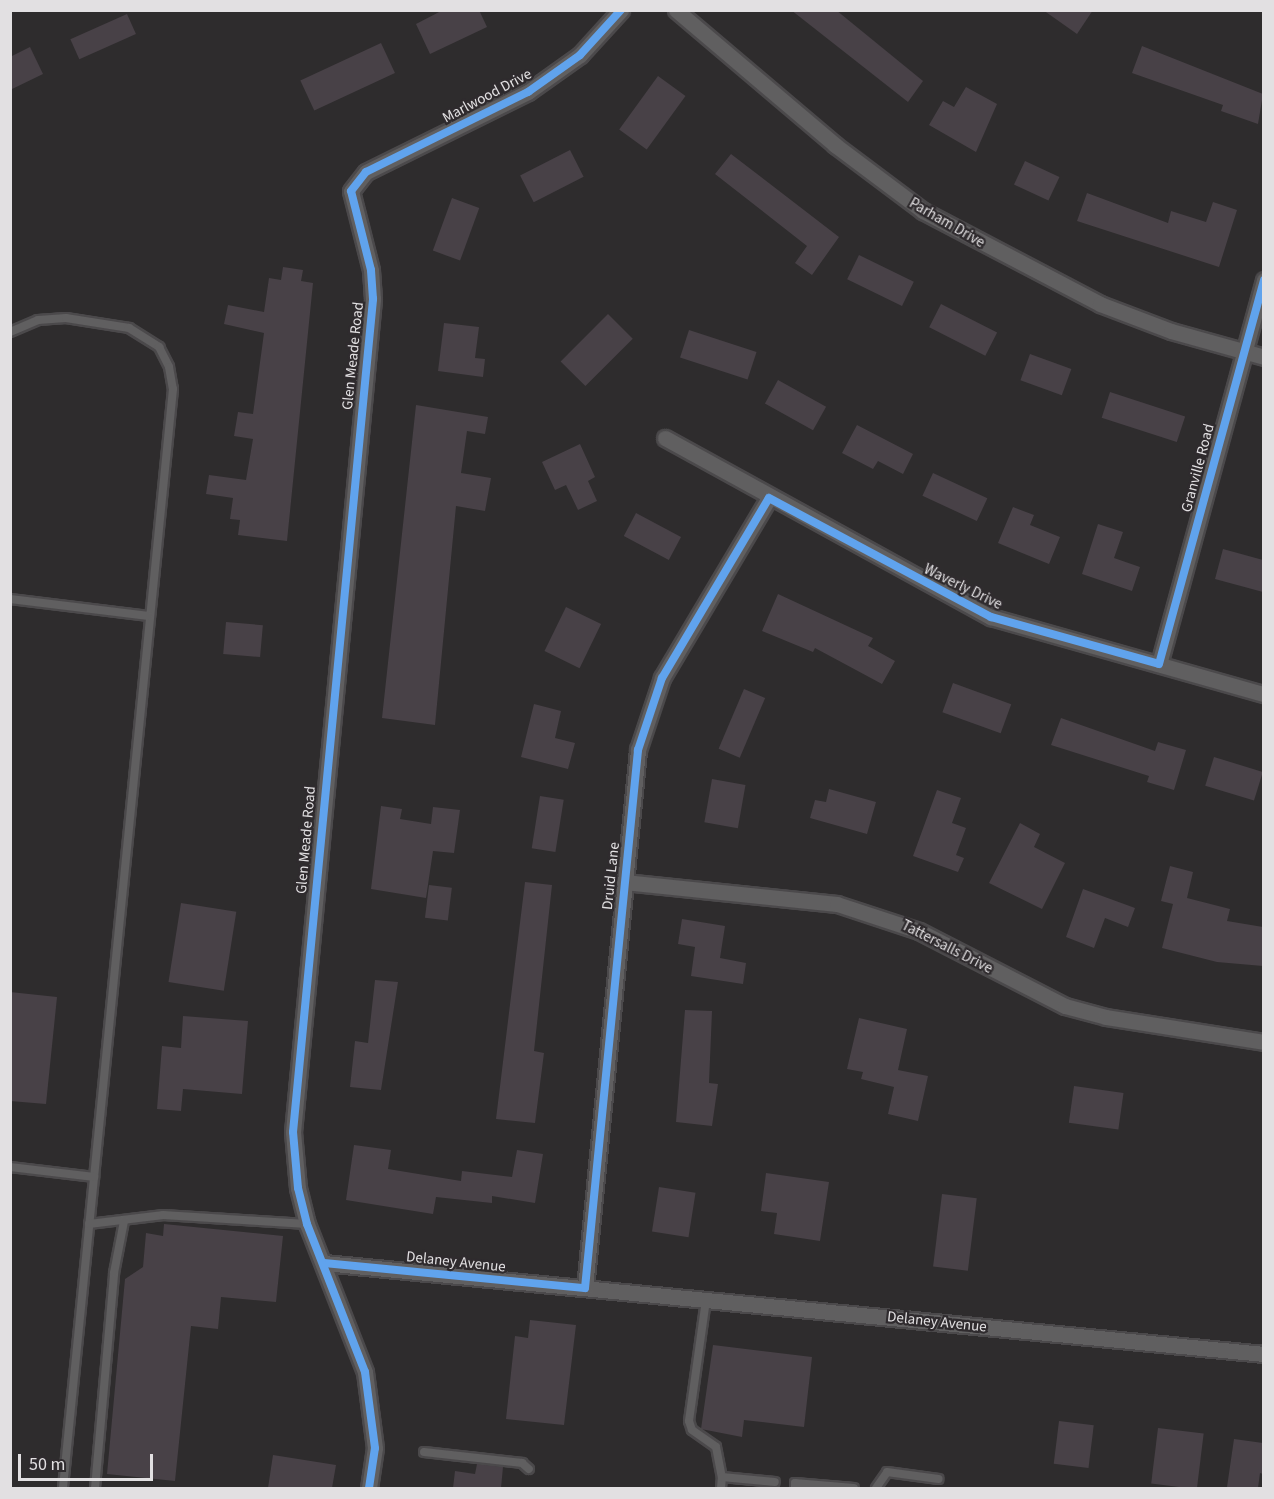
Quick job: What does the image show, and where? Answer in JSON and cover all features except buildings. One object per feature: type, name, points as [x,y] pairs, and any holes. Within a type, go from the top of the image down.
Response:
[{"type":"street","name":"Marlwood Drive","points":[[352,186],[366,172],[528,92],[580,56],[621,10]]},
{"type":"street","name":"Parham Drive","points":[[676,10],[835,145],[923,211],[1100,304],[1263,357]]},
{"type":"street","name":"Glen Meade Road","points":[[352,186],[351,201],[364,238],[373,299],[294,1097],[293,1155],[308,1224],[357,1346],[373,1411],[369,1488]]},
{"type":"street","name":"Granville Road","points":[[1159,664],[1263,280]]},
{"type":"street","name":"Waverly Drive","points":[[665,438],[769,498],[991,617],[1263,694]]},
{"type":"street","name":"Druid Lane","points":[[585,1288],[638,750],[646,719],[667,670],[769,498]]},
{"type":"street","name":"Tattersalls Drive","points":[[624,882],[837,904],[919,931],[1065,1006],[1106,1017],[1263,1042]]},
{"type":"street","name":"Delaney Avenue","points":[[324,1263],[1263,1354]]},
{"type":"lane","points":[[10,332],[48,319],[118,325],[150,340],[170,367],[173,389],[63,1488]]},
{"type":"lane","points":[[10,599],[149,616]]},
{"type":"lane","points":[[10,1167],[94,1177]]},
{"type":"lane","points":[[89,1224],[163,1215],[308,1224]]},
{"type":"lane","points":[[95,1488],[114,1273],[124,1221]]},
{"type":"lane","points":[[706,1300],[689,1421],[692,1430],[716,1448],[722,1477],[721,1488]]},
{"type":"lane","points":[[424,1452],[522,1463],[529,1469]]},
{"type":"lane","points":[[876,1488],[887,1472],[939,1479]]},
{"type":"lane","points":[[722,1477],[775,1482]]},
{"type":"lane","points":[[795,1488],[795,1483],[854,1488]]},
{"type":"cycle path","points":[[369,1488],[375,1448],[365,1372],[307,1224],[298,1188],[293,1132],[373,299],[371,270],[351,191],[366,172],[528,92],[580,55],[621,10]]},
{"type":"cycle path","points":[[324,1263],[585,1288],[638,750],[662,678],[769,498],[991,617],[1159,664],[1264,280]]}]
